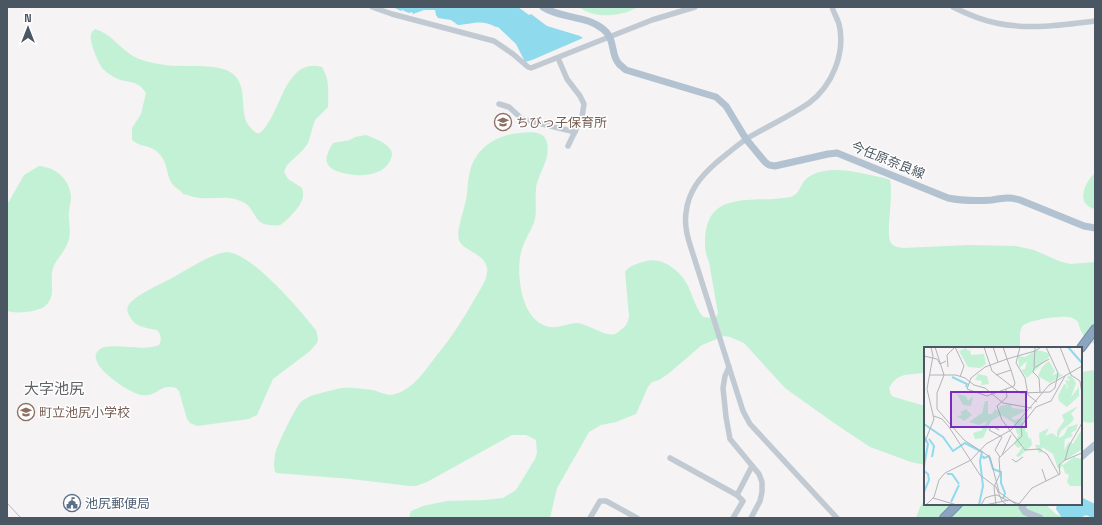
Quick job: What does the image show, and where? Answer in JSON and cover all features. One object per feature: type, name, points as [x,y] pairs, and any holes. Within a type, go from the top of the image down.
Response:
[{"type":"highway","points":[[1082,347],[1095,330]]},
{"type":"highway","points":[[944,518],[957,505]]},
{"type":"main road","points":[[543,7],[556,13],[593,22],[604,29],[611,36]]},
{"type":"main road","name":"今任原奈良線","points":[[611,36],[615,57],[619,64],[626,70],[716,97],[726,106],[746,139],[769,165],[775,166],[837,153],[948,198],[973,201],[1011,198],[1020,200],[1084,226],[1095,228]]},
{"type":"main road","points":[[1082,456],[1095,445]]},
{"type":"main road","points":[[1023,505],[1022,507],[1025,512],[1040,518]]},
{"type":"street","points":[[372,7],[392,14],[494,40],[528,67],[536,67],[652,20],[695,7]]},
{"type":"street","points":[[832,7],[839,24],[839,58],[832,75],[822,90],[809,102],[746,139],[704,173],[694,186],[688,200],[685,214],[686,232],[743,411],[750,424],[837,518]]},
{"type":"street","points":[[953,7],[981,19],[998,24],[1016,26],[1063,25],[1095,21]]},
{"type":"street","points":[[558,58],[567,79],[584,104],[582,117],[568,146]]},
{"type":"street","points":[[499,104],[509,107],[522,119],[575,132]]},
{"type":"street","points":[[729,368],[725,376],[724,388],[730,440],[760,474],[762,482],[760,501],[751,518]]},
{"type":"street","points":[[670,458],[737,495],[743,501],[733,518]]},
{"type":"street","points":[[737,495],[752,466]]},
{"type":"street","points":[[590,518],[600,501],[606,501],[637,518]]},
{"type":"green space","points":[[579,7],[638,7],[616,15],[600,15],[585,11]]},
{"type":"green space","points":[[95,29],[105,33],[130,54],[142,60],[173,66],[213,67],[231,72],[236,77],[241,87],[246,121],[256,133],[260,133],[266,126],[288,84],[301,69],[310,66],[322,67],[325,72],[327,82],[328,107],[315,120],[308,143],[303,150],[287,165],[284,172],[288,179],[302,188],[303,192],[301,203],[289,218],[280,225],[264,224],[257,219],[251,208],[244,202],[229,198],[194,197],[183,194],[174,186],[160,154],[152,148],[138,144],[132,140],[132,128],[141,114],[146,93],[136,84],[116,78],[103,69],[96,57],[91,42],[91,34]]},
{"type":"green space","points":[[528,132],[542,135],[548,145],[547,156],[536,188],[535,219],[521,251],[519,276],[525,303],[532,316],[536,321],[549,327],[577,323],[606,334],[616,334],[624,328],[628,322],[629,316],[625,272],[633,266],[650,260],[670,266],[681,275],[685,280],[696,306],[703,317],[716,317],[718,313],[710,264],[705,249],[706,232],[709,220],[715,211],[723,205],[733,202],[790,197],[798,192],[807,178],[823,171],[841,170],[890,180],[891,195],[889,238],[891,243],[896,247],[968,245],[1016,246],[1034,250],[1070,264],[1095,262],[1095,344],[1088,341],[1082,333],[1077,321],[1069,317],[1063,317],[1030,322],[1022,327],[1020,332],[1020,347],[924,347],[924,373],[904,375],[896,379],[889,388],[891,395],[894,397],[924,406],[924,465],[911,462],[870,447],[785,388],[744,343],[724,336],[702,345],[668,374],[659,380],[652,382],[648,387],[636,414],[616,422],[601,425],[589,432],[557,488],[550,518],[409,518],[411,511],[423,506],[447,501],[503,498],[516,490],[535,459],[537,453],[536,440],[526,435],[512,435],[427,482],[416,486],[276,473],[274,464],[276,451],[290,420],[302,401],[313,395],[342,388],[372,390],[389,395],[402,391],[408,388],[419,378],[448,341],[482,287],[487,273],[487,267],[481,257],[465,248],[461,244],[458,237],[466,200],[470,171],[477,155],[489,143],[512,134]]},
{"type":"green space","points":[[366,135],[382,142],[391,150],[391,158],[386,167],[380,171],[367,175],[352,175],[339,172],[330,167],[327,156],[333,143]]},
{"type":"green space","points":[[39,166],[51,169],[61,175],[68,185],[71,197],[69,212],[69,238],[67,246],[53,268],[52,293],[49,302],[37,310],[27,312],[11,312],[7,311],[7,205],[24,175]]},
{"type":"green space","points":[[1095,173],[1095,209],[1085,203],[1083,193],[1091,177]]},
{"type":"green space","points":[[227,252],[238,255],[249,262],[275,284],[299,309],[316,330],[318,339],[317,343],[310,351],[273,379],[257,415],[249,419],[197,426],[190,423],[187,419],[179,391],[176,388],[166,387],[147,395],[136,393],[109,376],[97,362],[96,355],[100,349],[105,347],[145,348],[159,345],[161,339],[157,330],[141,326],[134,322],[128,313],[128,306],[135,298],[148,290],[206,259]]},
{"type":"green space","points":[[1095,370],[1095,422],[1089,423],[1082,421],[1082,372]]},
{"type":"green space","points":[[924,501],[924,505],[1046,505],[1056,514],[1065,518],[916,518]]},
{"type":"water","points":[[393,7],[518,7],[529,15],[531,14],[547,26],[583,38],[525,62],[516,44],[498,27],[486,23],[458,25],[451,20],[438,18],[435,10],[424,10],[413,14],[412,12],[409,13],[402,10],[401,11]]},
{"type":"water","points":[[1082,498],[1095,504],[1095,518],[1086,515],[1080,518],[1062,518],[1056,509],[1057,505],[1082,505]]},
{"type":"railway","points":[[7,503],[21,518]]},
{"type":"place","name":"ちびっ子保育所","points":[[503,122]]},
{"type":"place","name":"町立池尻小学校","points":[[26,412]]},
{"type":"place","name":"池尻郵便局","points":[[72,503]]},
{"type":"district","name":"大字池尻","points":[[54,388]]}]
